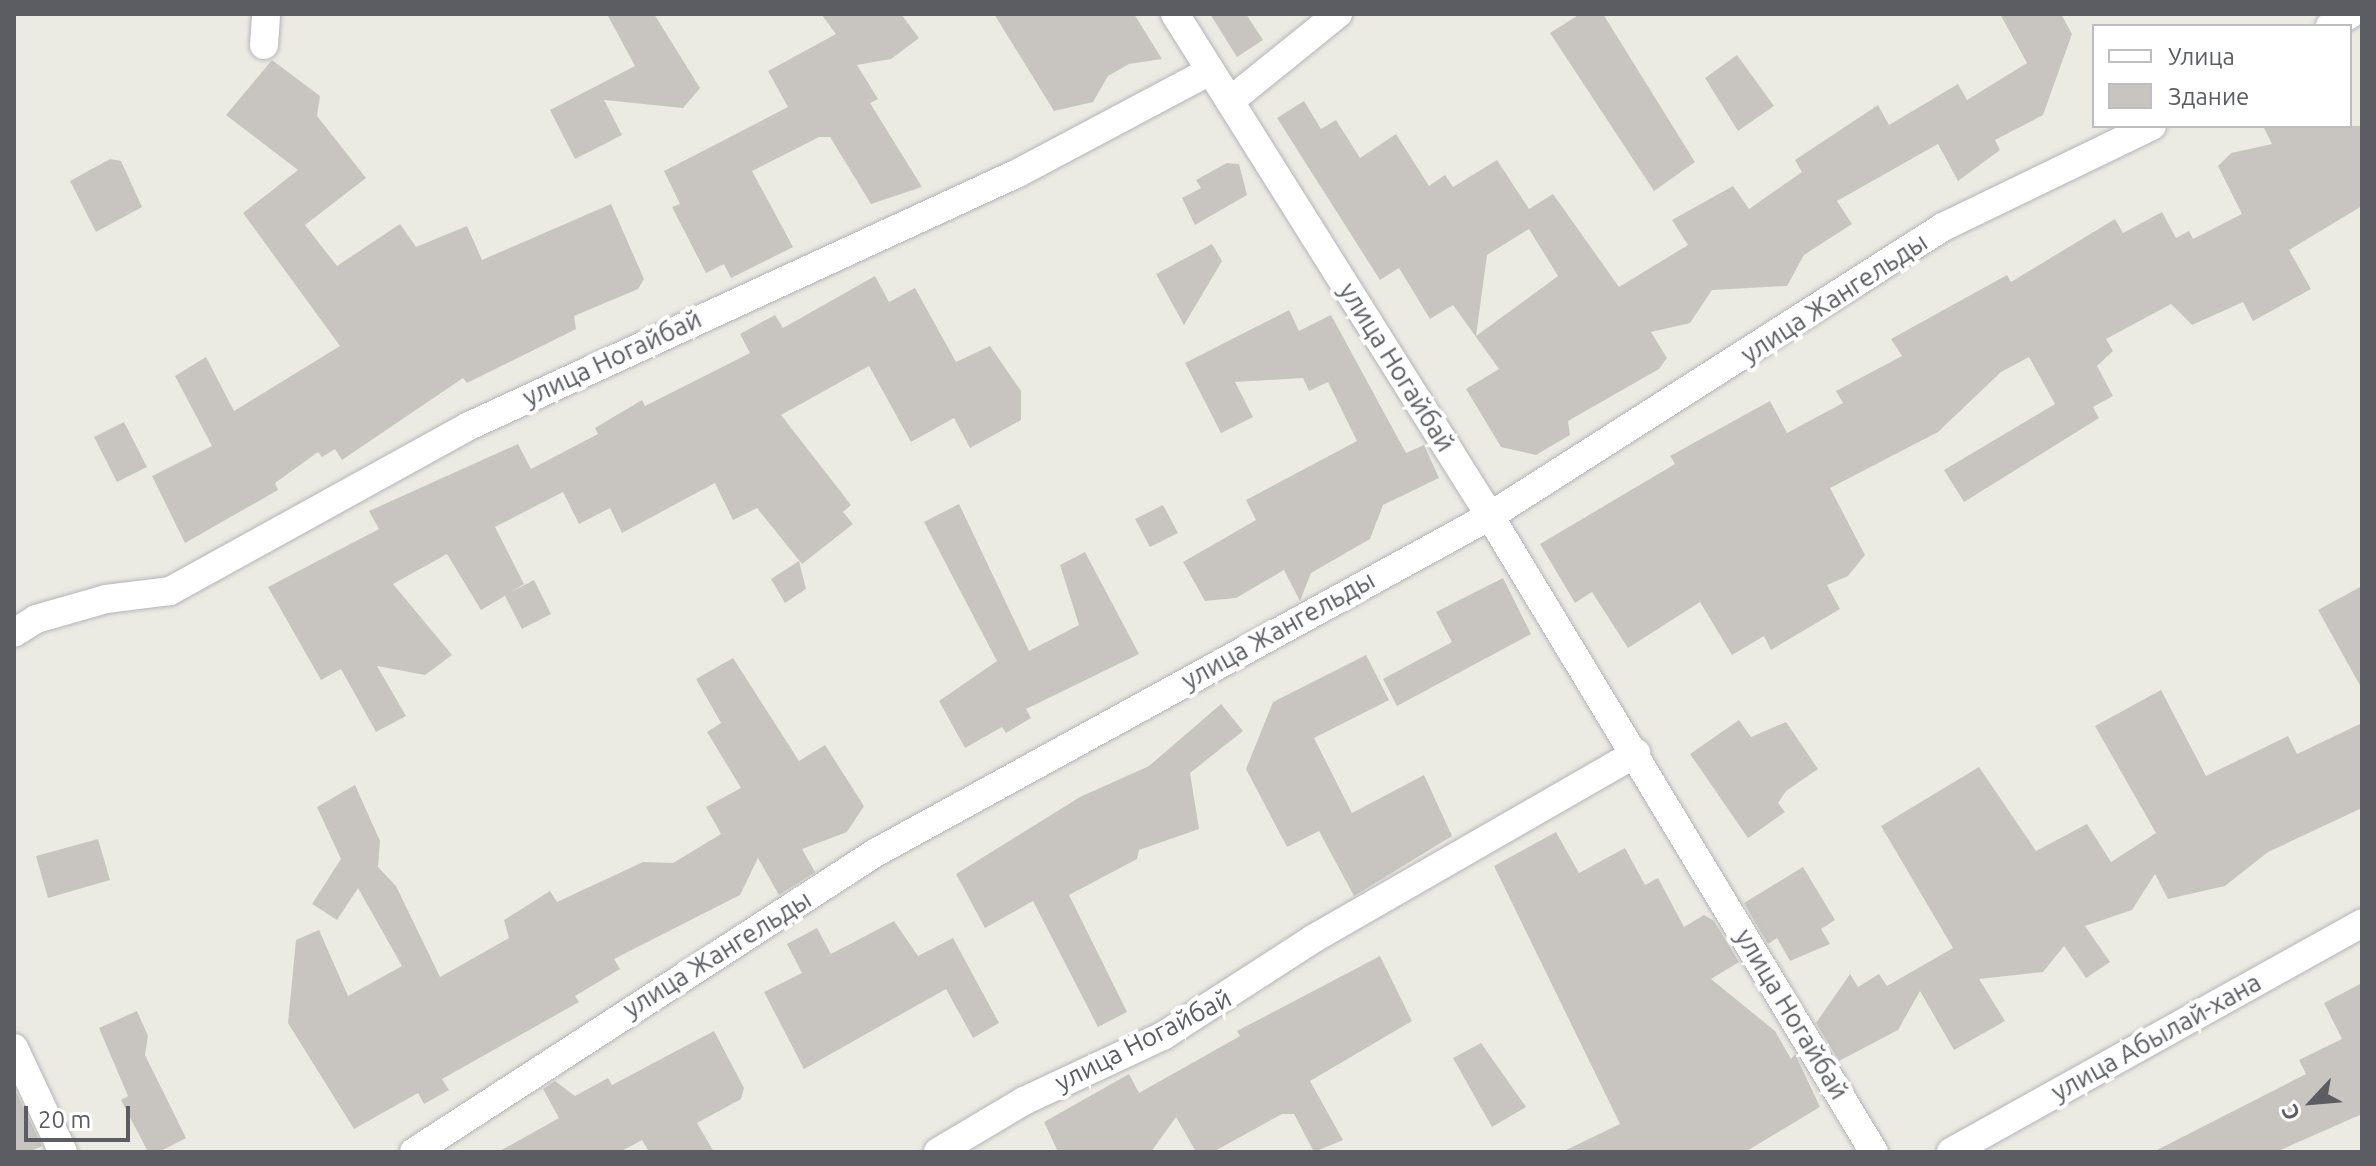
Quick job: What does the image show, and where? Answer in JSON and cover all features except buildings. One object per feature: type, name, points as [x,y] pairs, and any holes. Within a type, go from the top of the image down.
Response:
[{"type":"street","points":[[264,45],[266,14]]},
{"type":"street","name":"улица Ногайбай","points":[[1175,14],[1636,753],[1874,1152]]},
{"type":"street","points":[[1230,101],[1338,14]]},
{"type":"street","points":[[2334,24],[2351,14]]},
{"type":"street","name":"улица Ногайбай","points":[[14,633],[36,619],[106,599],[170,591],[469,426],[1018,173],[1210,71]]},
{"type":"street","name":"улица Жангельды","points":[[414,1152],[875,853],[1490,516],[1943,227],[2148,128]]},
{"type":"street","name":"улица Ногайбай","points":[[938,1152],[1024,1101],[1213,1008],[1313,939],[1636,753]]},
{"type":"street","name":"улица Абылай-хана","points":[[1951,1152],[2362,923]]},
{"type":"street","points":[[14,1048],[63,1152]]}]
